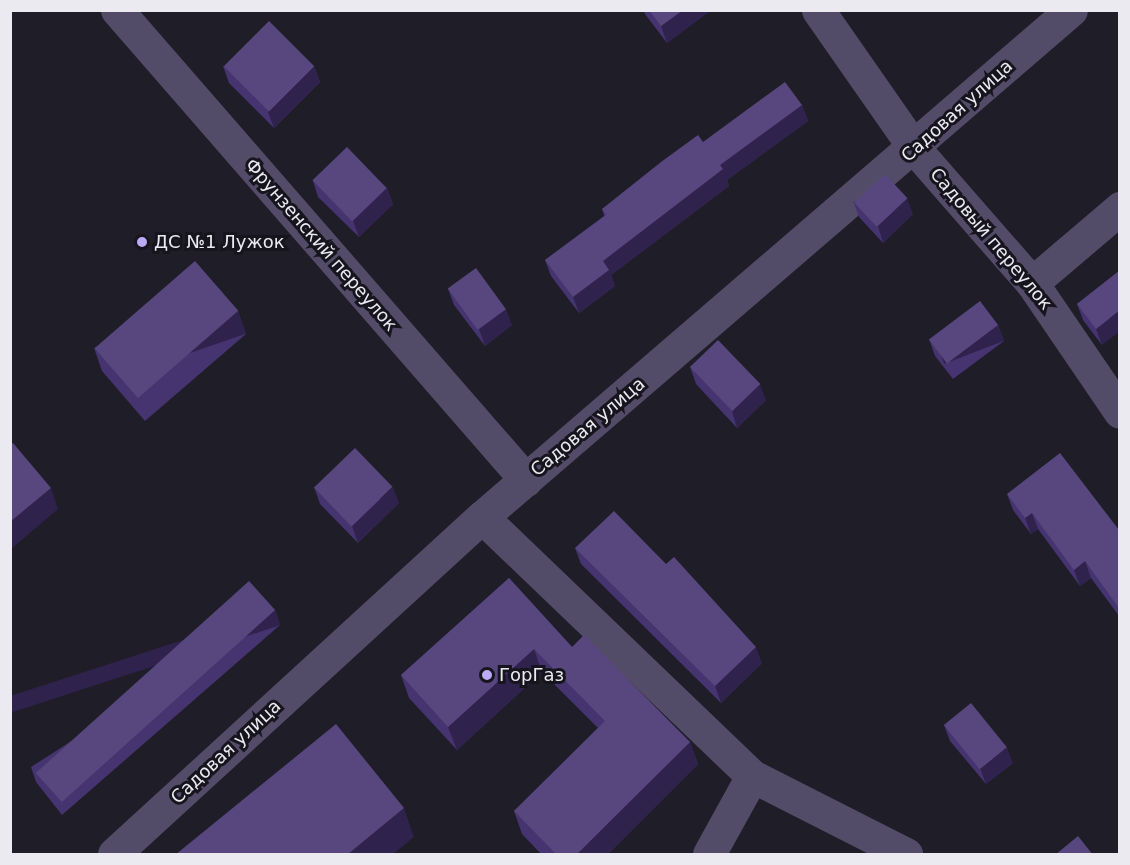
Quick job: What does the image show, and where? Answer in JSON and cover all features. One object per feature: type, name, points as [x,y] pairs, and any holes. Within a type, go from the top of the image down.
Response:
[{"type":"street","name":"Фрунзенский переулок","points":[[117,10],[526,480]]},
{"type":"street","name":"Садовый переулок","points":[[818,10],[915,149],[1032,283],[1119,412]]},
{"type":"street","name":"Садовая улица","points":[[114,855],[482,517],[915,149],[1071,10]]},
{"type":"street","points":[[1032,283],[1119,208]]},
{"type":"street","points":[[482,517],[752,776],[906,855]]},
{"type":"street","points":[[709,855],[752,776]]},
{"type":"building","points":[[649,10],[683,10],[661,26]]},
{"type":"building","points":[[269,21],[314,66],[269,112],[224,66]]},
{"type":"building","points":[[785,82],[802,105],[720,165],[723,169],[603,261],[609,270],[573,297],[545,260],[606,215],[602,209],[661,162],[698,135],[703,142]]},
{"type":"building","points":[[347,147],[387,188],[352,221],[312,180]]},
{"type":"building","points":[[885,174],[908,198],[877,227],[854,203]]},
{"type":"building","points":[[195,261],[238,311],[138,398],[95,348]]},
{"type":"building","points":[[476,268],[506,309],[478,330],[448,289]]},
{"type":"building","points":[[1119,271],[1119,311],[1096,329],[1077,304]]},
{"type":"building","points":[[980,301],[998,325],[947,363],[929,340]]},
{"type":"building","points":[[718,340],[760,384],[732,411],[690,367]]},
{"type":"building","points":[[13,443],[51,488],[10,522],[10,445]]},
{"type":"building","points":[[355,448],[393,487],[352,526],[314,488]]},
{"type":"building","points":[[1060,453],[1119,530],[1119,608],[1085,561],[1074,570],[1032,513],[1025,518],[1007,494]]},
{"type":"building","points":[[614,511],[666,564],[674,557],[756,647],[715,686],[575,548]]},
{"type":"building","points":[[509,578],[572,647],[584,635],[690,742],[576,855],[557,855],[514,811],[605,721],[534,649],[448,727],[401,675]]},
{"type":"building","points":[[249,581],[275,610],[62,802],[36,773]]},
{"type":"building","points":[[971,703],[1007,747],[980,769],[944,725]]},
{"type":"building","points":[[336,724],[404,808],[347,855],[175,855]]},
{"type":"building","points":[[1078,836],[1093,855],[1055,855]]},
{"type":"place","name":"ДС №1 Лужок","points":[[142,242]]},
{"type":"place","name":"ГорГаз","points":[[487,675]]}]
